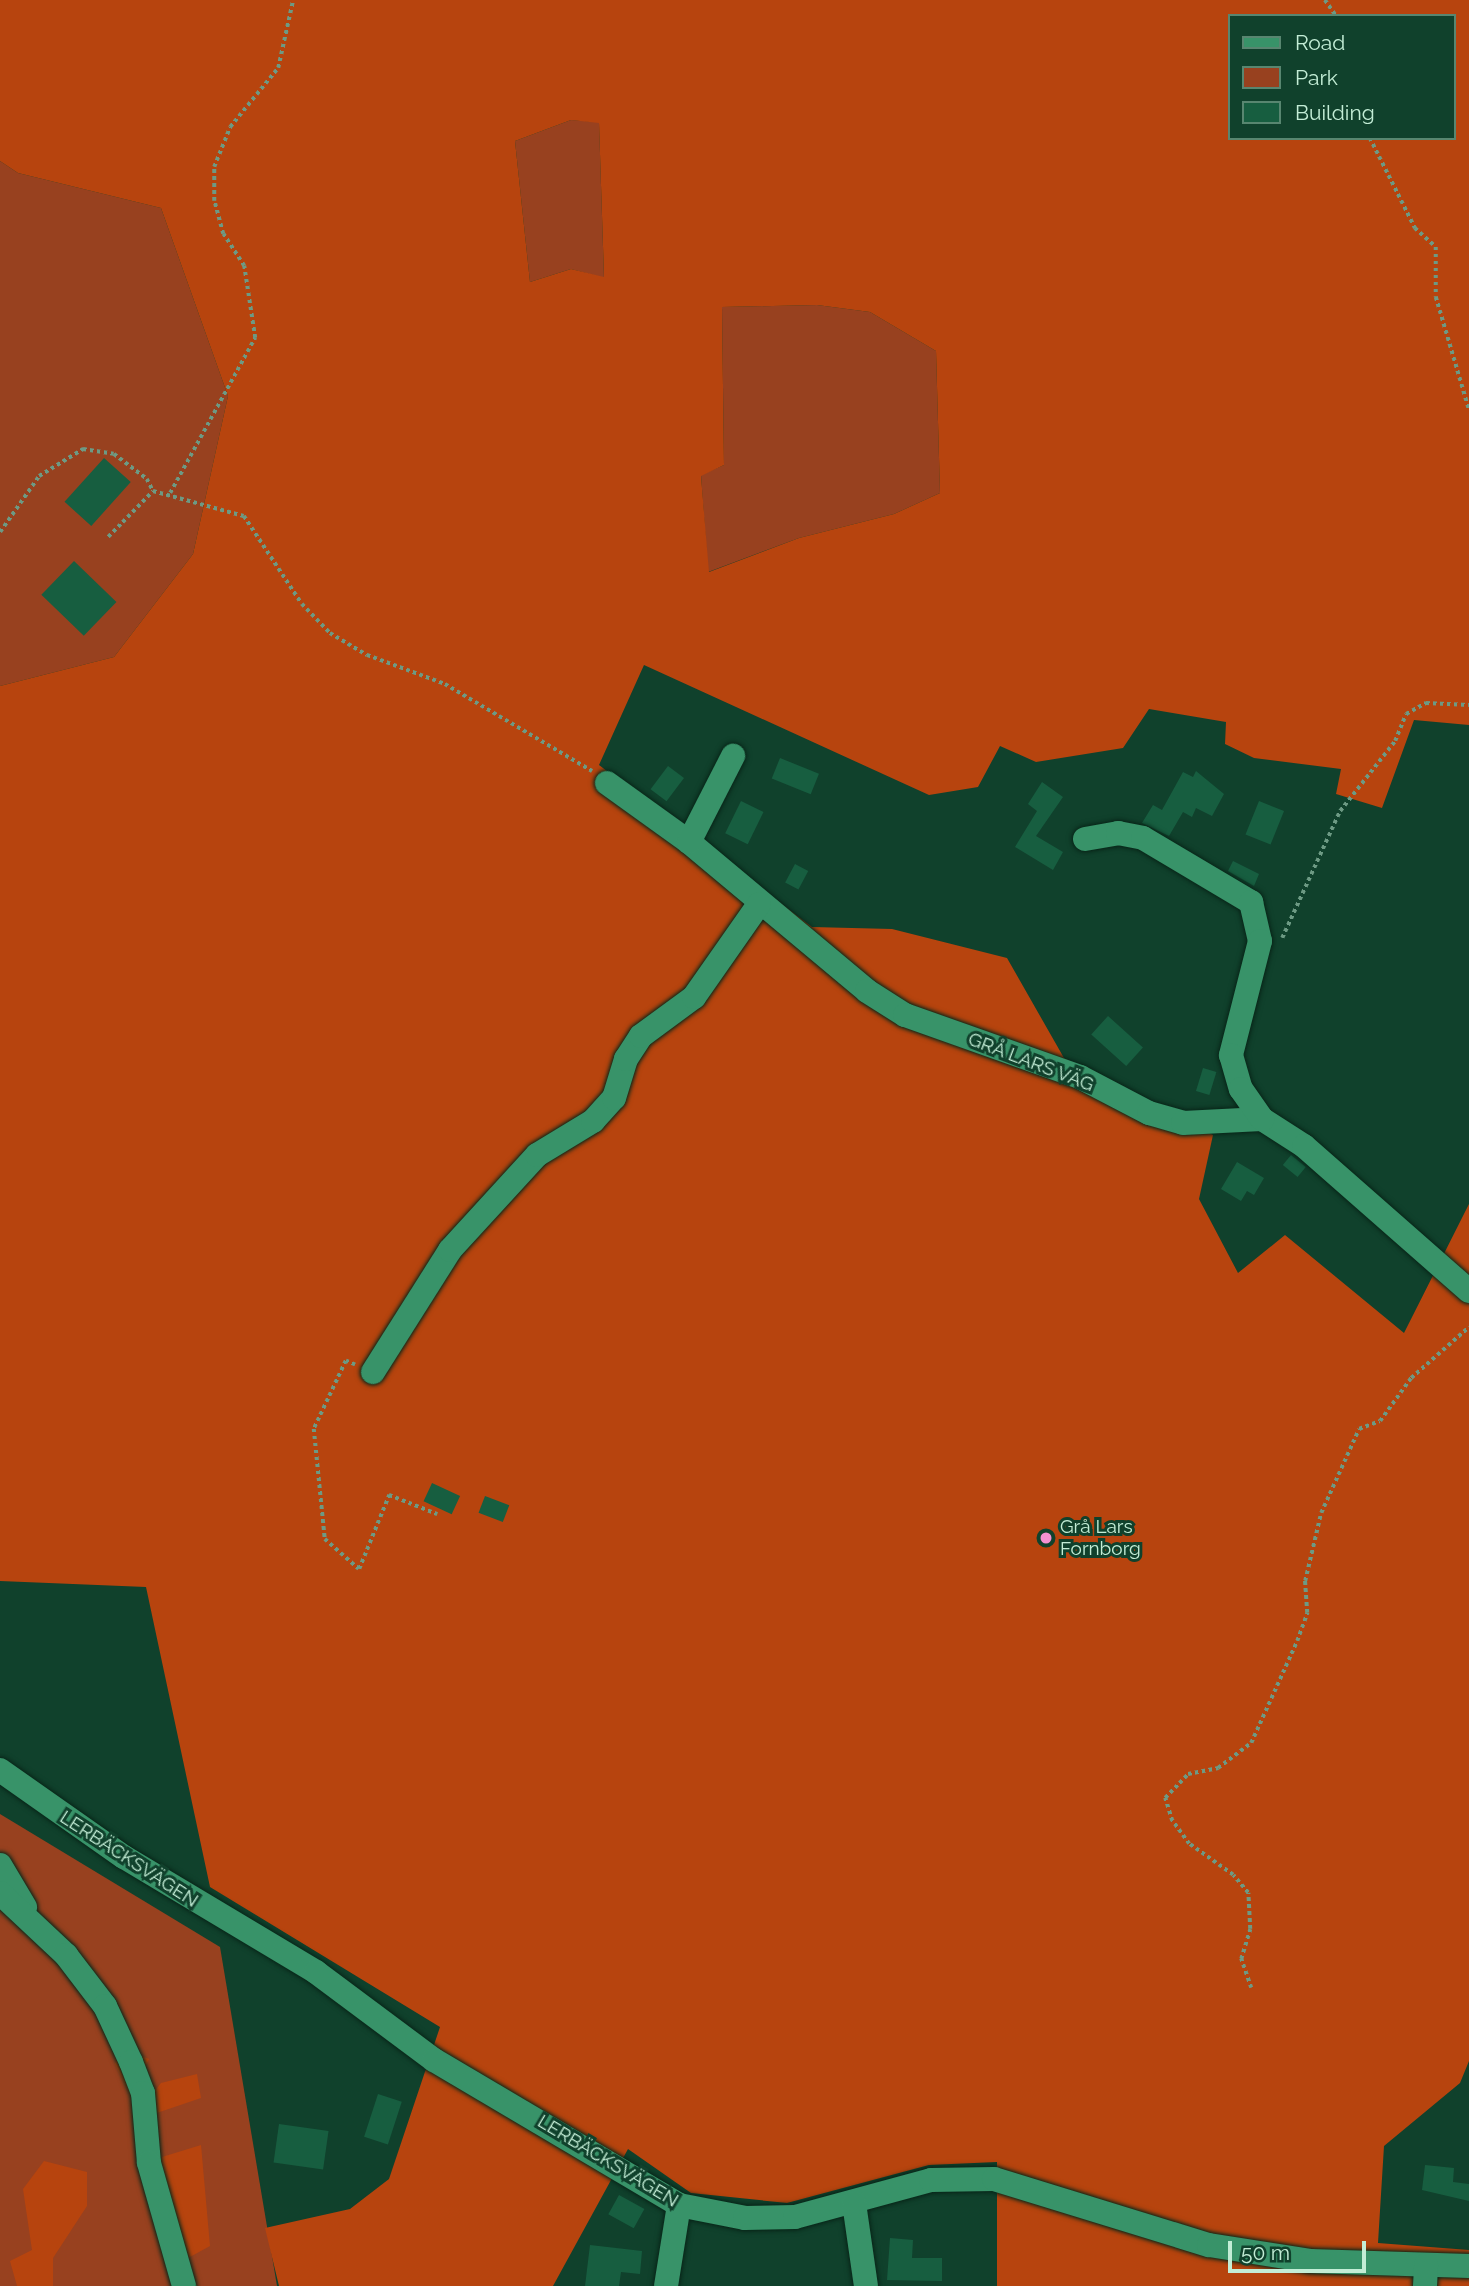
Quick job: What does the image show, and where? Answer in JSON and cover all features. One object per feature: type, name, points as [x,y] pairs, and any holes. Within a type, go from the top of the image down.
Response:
[{"type":"street","points":[[689,842],[733,757]]},
{"type":"street","name":"GRÅ LARS VÄG","points":[[607,783],[689,842],[758,904],[905,1015],[1080,1077],[1149,1113],[1182,1123],[1262,1119]]},
{"type":"street","points":[[1085,839],[1118,833],[1143,838],[1251,902],[1260,942],[1231,1055],[1241,1089],[1262,1119],[1304,1146],[1469,1291]]},
{"type":"street","points":[[373,1372],[450,1250],[537,1154],[593,1121],[614,1098],[626,1059],[641,1036],[694,997],[758,904]]},
{"type":"street","name":"LERBÄCKSVÄGEN","points":[[0,1770],[124,1857],[316,1972],[419,2050],[679,2205],[719,2215],[772,2219],[854,2203],[931,2180],[994,2179],[1209,2245],[1426,2275],[1469,2266]]},
{"type":"street","points":[[0,1865],[30,1917],[105,2006],[131,2062],[143,2093],[147,2156],[184,2286]]},
{"type":"street","points":[[0,1893],[30,1917]]},
{"type":"street","points":[[854,2203],[866,2286]]},
{"type":"street","points":[[666,2286],[679,2205]]},
{"type":"path","points":[[170,493],[254,338],[244,266],[223,234],[214,201],[214,167],[230,127],[278,68],[293,0]]},
{"type":"path","points":[[1371,140],[1415,228],[1436,247],[1436,298],[1469,409]]},
{"type":"path","points":[[0,531],[39,476],[83,449],[114,454],[147,479],[153,491]]},
{"type":"path","points":[[153,491],[170,493],[244,516],[302,604],[330,633],[367,655],[445,684],[607,783]]},
{"type":"path","points":[[108,537],[153,491]]},
{"type":"path","points":[[1279,945],[1340,811],[1395,741],[1406,714],[1426,704],[1469,705]]},
{"type":"path","points":[[1251,1988],[1241,1959],[1250,1930],[1248,1894],[1233,1875],[1189,1844],[1171,1821],[1165,1798],[1188,1774],[1218,1768],[1251,1743],[1307,1613],[1305,1580],[1321,1513],[1359,1429],[1380,1421],[1410,1378],[1469,1326]]},
{"type":"path","points":[[373,1372],[346,1362],[314,1429],[325,1539],[359,1569],[389,1495],[437,1514]]},
{"type":"green space","points":[[571,120],[599,122],[604,278],[571,269],[530,282],[515,141]]},
{"type":"green space","points":[[0,161],[18,173],[161,208],[228,396],[193,554],[114,657],[0,686]]},
{"type":"green space","points":[[817,305],[870,312],[936,351],[940,493],[894,514],[799,538],[708,572],[701,475],[724,465],[722,307]]},
{"type":"green space","points":[[0,1814],[220,1947],[277,2286],[0,2286]]},
{"type":"shaded area","points":[[0,0],[1469,0],[1469,725],[1414,720],[1382,808],[1336,794],[1341,769],[1254,758],[1225,744],[1226,722],[1149,709],[1123,748],[1036,762],[1000,746],[978,787],[929,795],[644,665],[599,765],[812,927],[892,929],[1007,958],[1064,1058],[1213,1135],[1199,1199],[1238,1273],[1285,1235],[1404,1333],[1469,1204],[1469,2061],[1460,2083],[1384,2146],[1378,2243],[1469,2250],[1469,2286],[997,2286],[997,2162],[929,2165],[787,2203],[691,2193],[628,2149],[553,2286],[279,2286],[265,2228],[350,2209],[389,2179],[440,2027],[210,1887],[146,1587],[0,1581],[0,686],[114,657],[193,554],[228,396],[161,208],[18,173],[0,161]],"holes":[[[571,120],[599,123],[604,277],[571,269],[530,282],[515,141]],[[817,305],[870,312],[936,351],[940,493],[894,514],[799,538],[709,572],[701,476],[724,465],[722,307]]]},
{"type":"shaded area","points":[[121,2048],[149,2059],[141,2075],[151,2096],[161,2083],[197,2074],[201,2098],[142,2118],[115,2064]]},
{"type":"shaded area","points":[[201,2145],[210,2246],[188,2258],[157,2181],[162,2157]]},
{"type":"shaded area","points":[[44,2161],[87,2172],[87,2206],[53,2258],[53,2286],[17,2286],[10,2261],[32,2250],[23,2189]]},
{"type":"building","points":[[104,458],[131,482],[91,526],[65,502]]},
{"type":"building","points":[[74,561],[116,602],[84,636],[41,595]]},
{"type":"building","points":[[780,758],[819,774],[811,794],[772,778]]},
{"type":"building","points":[[668,766],[684,778],[667,801],[651,789]]},
{"type":"building","points":[[1196,771],[1224,794],[1212,816],[1196,808],[1192,817],[1183,812],[1169,836],[1142,823],[1153,805],[1162,810],[1183,772],[1193,777]]},
{"type":"building","points":[[1042,782],[1063,797],[1036,836],[1063,852],[1053,870],[1015,847],[1037,811],[1028,804]]},
{"type":"building","points":[[741,801],[763,812],[748,844],[725,833]]},
{"type":"building","points":[[1259,801],[1284,811],[1271,844],[1246,834]]},
{"type":"building","points":[[1233,861],[1259,874],[1254,886],[1228,871]]},
{"type":"building","points":[[795,864],[808,871],[798,890],[785,883]]},
{"type":"building","points":[[1108,1016],[1143,1047],[1126,1066],[1091,1035]]},
{"type":"building","points":[[1203,1068],[1216,1072],[1209,1095],[1196,1091]]},
{"type":"building","points":[[1291,1155],[1306,1167],[1298,1177],[1283,1165]]},
{"type":"building","points":[[1237,1162],[1264,1178],[1254,1195],[1247,1191],[1241,1201],[1221,1189]]},
{"type":"building","points":[[432,1483],[460,1496],[452,1514],[424,1501]]},
{"type":"building","points":[[485,1496],[509,1505],[503,1522],[479,1513]]},
{"type":"building","points":[[378,2094],[402,2102],[388,2145],[364,2137]]},
{"type":"building","points":[[279,2124],[329,2131],[323,2170],[274,2163]]},
{"type":"building","points":[[1425,2165],[1454,2168],[1453,2182],[1469,2184],[1469,2201],[1422,2190]]},
{"type":"building","points":[[619,2195],[644,2209],[634,2228],[608,2214]]},
{"type":"building","points":[[890,2238],[913,2240],[912,2258],[942,2258],[942,2281],[887,2280]]},
{"type":"building","points":[[590,2245],[642,2251],[640,2274],[621,2272],[619,2286],[585,2286]]},
{"type":"place","name":"Grå Lars Fornborg","points":[[1046,1538]]}]
